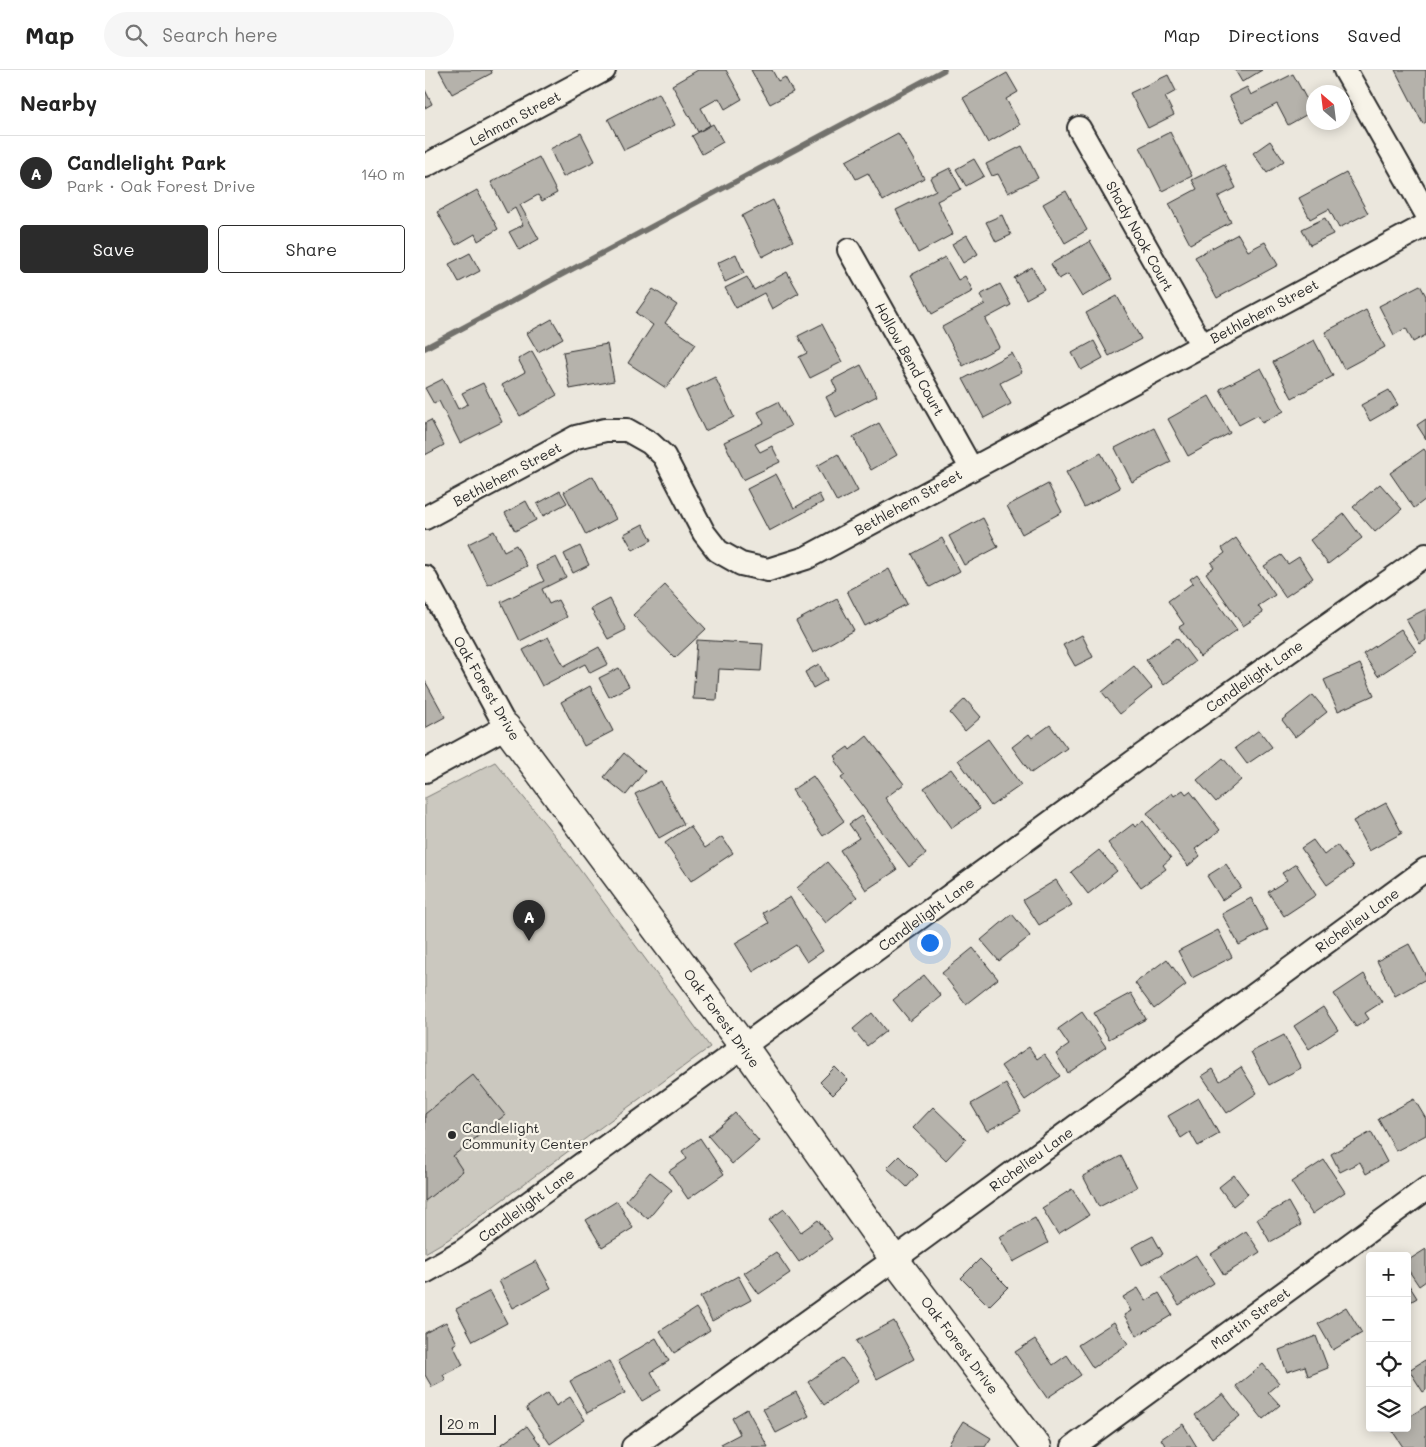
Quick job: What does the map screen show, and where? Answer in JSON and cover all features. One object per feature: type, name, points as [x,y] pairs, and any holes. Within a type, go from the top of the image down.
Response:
[{"type":"street","name":"Lehman Street","points":[[425,166],[604,70]]},
{"type":"street","points":[[1345,70],[1426,213]]},
{"type":"street","name":"Shady Nook Court","points":[[1079,128],[1201,344]]},
{"type":"street","name":"Bethlehem Street","points":[[425,518],[576,437],[605,430],[627,430],[650,443],[664,456],[704,533],[718,551],[741,564],[768,570],[805,558],[1426,224]]},
{"type":"street","name":"Hollow Bend Court","points":[[849,250],[971,468]]},
{"type":"street","name":"Candlelight Lane","points":[[425,1272],[464,1250],[1143,754],[1426,555]]},
{"type":"street","name":"Oak Forest Drive","points":[[425,577],[506,727],[744,1047],[894,1259],[1037,1447]]},
{"type":"street","points":[[425,771],[506,727]]},
{"type":"street","name":"Richelieu Lane","points":[[633,1447],[894,1259],[1426,869]]},
{"type":"street","name":"Martin Street","points":[[1073,1447],[1426,1189]]},
{"type":"shaded area","points":[[495,762],[555,836],[710,1047],[449,1239],[425,1253],[425,798]]},
{"type":"building","points":[[439,70],[491,70],[492,73],[452,94]]},
{"type":"building","points":[[698,70],[726,70],[742,99],[725,109],[719,98],[701,108],[710,125],[698,132],[672,85]]},
{"type":"building","points":[[751,70],[772,70],[778,81],[785,77],[793,92],[770,104]]},
{"type":"building","points":[[1235,70],[1262,70],[1242,82]]},
{"type":"building","points":[[1395,70],[1426,70],[1426,122],[1423,124]]},
{"type":"building","points":[[1007,73],[1018,92],[1006,99],[1020,125],[988,143],[963,98]]},
{"type":"building","points":[[1293,74],[1306,98],[1306,115],[1288,125],[1277,104],[1243,122],[1229,96],[1247,87],[1251,95]]},
{"type":"building","points":[[1168,75],[1176,91],[1165,97],[1174,115],[1148,128],[1130,93]]},
{"type":"building","points":[[425,90],[432,104],[425,108]]},
{"type":"building","points":[[659,93],[675,125],[624,150],[608,119]]},
{"type":"building","points":[[713,124],[723,142],[702,154],[692,136]]},
{"type":"building","points":[[1170,132],[1192,176],[1162,191],[1140,147]]},
{"type":"building","points":[[581,133],[595,161],[563,177],[550,149]]},
{"type":"building","points":[[898,133],[924,178],[883,201],[868,173],[856,179],[846,161]]},
{"type":"building","points":[[1270,141],[1284,161],[1267,173],[1253,153]]},
{"type":"building","points":[[1022,146],[1038,178],[1008,193],[998,174],[992,176],[986,164]]},
{"type":"building","points":[[539,157],[557,193],[542,201],[538,195],[520,205],[539,239],[519,250],[509,232],[523,225],[515,208],[507,213],[491,182]]},
{"type":"building","points":[[974,159],[984,176],[966,186],[956,169]]},
{"type":"building","points":[[1224,164],[1236,188],[1218,197],[1231,222],[1190,244],[1169,204],[1197,189],[1192,180]]},
{"type":"building","points":[[950,168],[961,189],[937,201],[953,234],[918,253],[896,210],[936,190],[930,178]]},
{"type":"building","points":[[1346,173],[1368,213],[1339,228],[1329,209],[1310,219],[1299,198]]},
{"type":"building","points":[[477,190],[498,229],[478,241],[475,234],[456,245],[437,212]]},
{"type":"building","points":[[1066,191],[1087,230],[1065,243],[1043,204]]},
{"type":"building","points":[[773,200],[793,241],[762,257],[742,216]]},
{"type":"building","points":[[1002,215],[1011,235],[996,242],[986,222]]},
{"type":"building","points":[[1325,218],[1333,234],[1310,245],[1302,229]]},
{"type":"building","points":[[1238,234],[1248,251],[1265,242],[1278,265],[1217,298],[1195,257]]},
{"type":"building","points":[[967,235],[978,254],[963,263],[952,244]]},
{"type":"building","points":[[1090,241],[1112,279],[1082,297],[1068,274],[1059,279],[1051,264]]},
{"type":"building","points":[[470,253],[480,271],[459,282],[449,264]]},
{"type":"building","points":[[736,254],[744,273],[725,282],[717,263]]},
{"type":"building","points":[[945,257],[958,280],[965,276],[973,291],[932,314],[911,275]]},
{"type":"building","points":[[1032,267],[1044,289],[1026,299],[1014,278]]},
{"type":"building","points":[[787,272],[799,293],[772,309],[764,293],[736,308],[725,288],[747,277],[754,290]]},
{"type":"building","points":[[1000,284],[1011,305],[985,319],[999,347],[963,366],[942,327],[985,304],[980,295]]},
{"type":"building","points":[[1420,285],[1426,296],[1426,335],[1413,342],[1406,328],[1394,335],[1379,306]]},
{"type":"building","points":[[653,289],[677,305],[665,323],[696,344],[666,388],[628,363],[653,325],[636,313]]},
{"type":"building","points":[[1117,296],[1141,339],[1109,356],[1086,313]]},
{"type":"building","points":[[1366,310],[1385,347],[1344,369],[1325,332]]},
{"type":"building","points":[[552,319],[563,338],[538,352],[527,333]]},
{"type":"building","points":[[822,324],[842,362],[810,378],[799,357],[807,353],[798,336]]},
{"type":"building","points":[[1314,340],[1333,376],[1292,398],[1273,362]]},
{"type":"building","points":[[1094,341],[1103,358],[1081,370],[1072,353]]},
{"type":"building","points":[[607,344],[614,381],[570,389],[563,352]]},
{"type":"building","points":[[532,351],[557,395],[520,416],[502,385],[525,372],[518,359]]},
{"type":"building","points":[[1012,353],[1022,372],[1000,383],[1011,404],[984,418],[963,379]]},
{"type":"building","points":[[861,365],[877,396],[836,417],[826,397],[837,391],[832,380]]},
{"type":"building","points":[[1261,368],[1284,411],[1262,423],[1258,415],[1239,425],[1220,389]]},
{"type":"building","points":[[715,377],[734,417],[705,431],[686,391]]},
{"type":"building","points":[[443,379],[458,409],[468,404],[462,393],[483,383],[502,422],[460,443],[439,401],[434,404],[425,388]]},
{"type":"building","points":[[1389,390],[1398,405],[1370,421],[1361,405]]},
{"type":"building","points":[[1209,396],[1230,433],[1188,456],[1168,419]]},
{"type":"building","points":[[778,402],[791,426],[755,444],[760,452],[772,446],[780,462],[743,480],[724,442],[764,423],[758,412]]},
{"type":"building","points":[[1426,419],[1426,439],[1417,425]]},
{"type":"building","points":[[431,420],[444,445],[425,455],[425,423]]},
{"type":"building","points":[[879,423],[897,455],[871,470],[853,437]]},
{"type":"building","points":[[1154,428],[1171,462],[1132,482],[1115,448]]},
{"type":"building","points":[[1424,449],[1426,452],[1426,499],[1414,508],[1390,473]]},
{"type":"building","points":[[1101,453],[1120,488],[1084,507],[1066,472]]},
{"type":"building","points":[[838,454],[858,491],[837,502],[817,466]]},
{"type":"building","points":[[776,474],[794,508],[819,494],[823,502],[769,531],[747,489]]},
{"type":"building","points":[[593,476],[616,519],[586,535],[564,492]]},
{"type":"building","points":[[1048,484],[1062,512],[1022,534],[1007,506]]},
{"type":"building","points":[[1380,484],[1402,509],[1375,532],[1353,507]]},
{"type":"building","points":[[560,491],[567,503],[543,516],[537,504]]},
{"type":"building","points":[[526,501],[536,520],[515,531],[505,513]]},
{"type":"building","points":[[1344,514],[1362,538],[1328,564],[1310,540]]},
{"type":"building","points":[[983,518],[998,547],[964,565],[949,536]]},
{"type":"building","points":[[643,524],[652,540],[633,550],[624,534]]},
{"type":"building","points":[[494,531],[504,551],[516,545],[527,566],[488,585],[468,544]]},
{"type":"building","points":[[942,538],[960,571],[930,587],[912,554]]},
{"type":"building","points":[[1236,538],[1275,595],[1258,606],[1263,613],[1243,626],[1206,573],[1214,567],[1211,563],[1225,553],[1222,548]]},
{"type":"building","points":[[580,546],[589,565],[573,573],[564,554]]},
{"type":"building","points":[[1281,555],[1288,564],[1299,557],[1313,578],[1285,597],[1264,566]]},
{"type":"building","points":[[556,557],[566,577],[542,589],[549,604],[558,600],[567,617],[520,641],[501,602],[544,581],[536,566]]},
{"type":"building","points":[[889,569],[907,604],[865,626],[847,591]]},
{"type":"building","points":[[1197,574],[1237,630],[1200,657],[1179,627],[1184,624],[1168,601],[1193,583],[1190,579]]},
{"type":"building","points":[[665,585],[706,629],[675,658],[633,615]]},
{"type":"building","points":[[610,599],[626,630],[608,639],[591,609]]},
{"type":"building","points":[[837,599],[854,630],[813,653],[796,621]]},
{"type":"building","points":[[1426,609],[1426,640],[1420,644],[1406,619]]},
{"type":"building","points":[[1401,629],[1416,651],[1378,676],[1363,654]]},
{"type":"building","points":[[1082,635],[1093,657],[1075,666],[1063,645]]},
{"type":"building","points":[[548,637],[564,666],[599,647],[608,664],[590,673],[585,664],[542,686],[523,650]]},
{"type":"building","points":[[1177,638],[1195,662],[1164,685],[1146,660]]},
{"type":"building","points":[[697,640],[763,644],[761,671],[719,669],[717,700],[693,699]]},
{"type":"building","points":[[819,664],[827,680],[813,688],[805,672]]},
{"type":"building","points":[[1360,664],[1374,695],[1338,711],[1324,680]]},
{"type":"building","points":[[1134,666],[1152,688],[1120,714],[1102,692]]},
{"type":"building","points":[[619,668],[629,686],[609,697],[599,678]]},
{"type":"building","points":[[425,681],[445,717],[425,728]]},
{"type":"building","points":[[590,686],[613,731],[584,746],[561,702]]},
{"type":"building","points":[[1313,695],[1327,712],[1295,737],[1282,720]]},
{"type":"building","points":[[965,699],[981,717],[965,731],[950,713]]},
{"type":"building","points":[[1050,725],[1067,748],[1031,773],[1012,747],[1029,734],[1032,738]]},
{"type":"building","points":[[1259,730],[1272,747],[1247,764],[1235,748]]},
{"type":"building","points":[[867,736],[904,784],[885,798],[926,854],[909,867],[841,778],[845,775],[835,761],[837,759],[835,756],[848,747],[850,750]]},
{"type":"building","points":[[988,739],[1021,785],[991,806],[958,760]]},
{"type":"building","points":[[624,753],[645,771],[626,795],[604,777]]},
{"type":"building","points":[[1223,758],[1241,780],[1216,802],[1197,780]]},
{"type":"building","points":[[951,769],[980,809],[952,828],[924,788]]},
{"type":"building","points":[[813,776],[844,821],[823,836],[792,790]]},
{"type":"building","points":[[661,781],[684,824],[659,838],[635,794]]},
{"type":"building","points":[[1183,790],[1186,794],[1190,791],[1220,830],[1195,849],[1200,856],[1188,866],[1147,813],[1172,793],[1174,796]]},
{"type":"building","points":[[1386,803],[1402,833],[1369,851],[1353,821]]},
{"type":"building","points":[[861,816],[897,870],[866,890],[840,850],[859,838],[849,824]]},
{"type":"building","points":[[1143,821],[1171,858],[1163,865],[1166,869],[1141,887],[1108,843],[1133,824],[1135,827]]},
{"type":"building","points":[[690,826],[705,848],[722,837],[733,853],[691,881],[665,843]]},
{"type":"building","points":[[1313,840],[1324,855],[1337,845],[1353,867],[1327,885],[1301,848]]},
{"type":"building","points":[[1099,850],[1117,871],[1088,894],[1071,872]]},
{"type":"building","points":[[827,862],[857,897],[826,923],[797,888]]},
{"type":"building","points":[[1226,864],[1241,887],[1222,900],[1207,876]]},
{"type":"building","points":[[1296,864],[1316,895],[1284,916],[1268,892],[1287,880],[1282,873]]},
{"type":"building","points":[[1056,880],[1072,905],[1039,925],[1023,900]]},
{"type":"building","points":[[790,897],[823,951],[807,962],[796,945],[753,972],[735,943],[769,923],[763,913]]},
{"type":"building","points":[[1251,898],[1268,930],[1239,945],[1222,914]]},
{"type":"building","points":[[1012,914],[1030,936],[999,961],[981,940]]},
{"type":"building","points":[[1218,930],[1232,957],[1192,978],[1178,951]]},
{"type":"building","points":[[1409,944],[1426,979],[1395,996],[1377,961]]},
{"type":"building","points":[[973,948],[998,979],[966,1004],[942,973]]},
{"type":"building","points":[[1167,959],[1186,985],[1154,1009],[1135,983]]},
{"type":"building","points":[[1364,974],[1382,1002],[1365,1013],[1369,1019],[1356,1027],[1334,994]]},
{"type":"building","points":[[924,975],[941,996],[910,1021],[893,1000]]},
{"type":"building","points":[[1131,993],[1146,1019],[1109,1039],[1094,1013]]},
{"type":"building","points":[[1323,1007],[1338,1030],[1309,1049],[1294,1026]]},
{"type":"building","points":[[1082,1012],[1106,1047],[1068,1073],[1056,1054],[1069,1045],[1058,1029]]},
{"type":"building","points":[[872,1013],[886,1031],[867,1046],[853,1029]]},
{"type":"building","points":[[1284,1035],[1301,1068],[1269,1085],[1251,1052]]},
{"type":"building","points":[[1029,1047],[1037,1059],[1044,1054],[1060,1076],[1025,1100],[1001,1066]]},
{"type":"building","points":[[835,1067],[848,1080],[833,1095],[820,1082]]},
{"type":"building","points":[[1241,1067],[1257,1093],[1227,1113],[1202,1076],[1213,1069],[1220,1081]]},
{"type":"building","name":"Candlelight Community Center","points":[[473,1075],[505,1115],[453,1156],[463,1171],[425,1201],[425,1114]]},
{"type":"building","points":[[1006,1084],[1021,1112],[987,1131],[971,1104]]},
{"type":"building","points":[[1199,1098],[1219,1134],[1198,1146],[1190,1132],[1181,1138],[1168,1116]]},
{"type":"building","points":[[1414,1099],[1426,1119],[1426,1135],[1396,1151],[1378,1119]]},
{"type":"building","points":[[933,1107],[966,1139],[946,1160],[913,1128]]},
{"type":"building","points":[[735,1113],[759,1141],[732,1164],[708,1136]]},
{"type":"building","points":[[1371,1132],[1387,1162],[1366,1174],[1360,1162],[1340,1172],[1331,1154]]},
{"type":"building","points":[[700,1138],[724,1174],[688,1199],[669,1171],[687,1159],[682,1151]]},
{"type":"building","points":[[899,1156],[918,1175],[907,1187],[887,1168]]},
{"type":"building","points":[[1121,1156],[1137,1187],[1099,1207],[1083,1176]]},
{"type":"building","points":[[1324,1160],[1345,1192],[1312,1214],[1291,1182]]},
{"type":"building","points":[[650,1172],[672,1190],[648,1219],[626,1200]]},
{"type":"building","points":[[1234,1175],[1248,1194],[1233,1206],[1219,1187]]},
{"type":"building","points":[[1072,1189],[1089,1215],[1058,1234],[1042,1208]]},
{"type":"building","points":[[617,1201],[633,1228],[602,1247],[586,1220]]},
{"type":"building","points":[[1288,1202],[1301,1225],[1270,1242],[1257,1219]]},
{"type":"building","points":[[784,1209],[801,1232],[818,1220],[832,1239],[799,1262],[769,1220]]},
{"type":"building","points":[[1035,1218],[1048,1243],[1013,1262],[999,1237]]},
{"type":"building","points":[[1246,1231],[1260,1252],[1224,1275],[1211,1254]]},
{"type":"building","points":[[1153,1236],[1163,1254],[1142,1265],[1132,1247]]},
{"type":"building","points":[[1426,1249],[1426,1281],[1419,1286],[1411,1274],[1411,1258]]},
{"type":"building","points":[[776,1252],[790,1273],[759,1294],[744,1273]]},
{"type":"building","points":[[1196,1255],[1214,1283],[1179,1305],[1161,1276]]},
{"type":"building","points":[[980,1259],[1008,1287],[989,1306],[961,1278]]},
{"type":"building","points":[[536,1261],[551,1288],[513,1308],[499,1281]]},
{"type":"building","points":[[738,1276],[751,1300],[712,1321],[700,1297]]},
{"type":"building","points":[[1138,1288],[1146,1301],[1159,1293],[1172,1315],[1137,1336],[1124,1315],[1131,1311],[1123,1297]]},
{"type":"building","points":[[1411,1288],[1417,1298],[1411,1302]]},
{"type":"building","points":[[490,1291],[507,1323],[473,1341],[456,1309]]},
{"type":"building","points":[[1346,1307],[1362,1333],[1333,1350],[1318,1324]]},
{"type":"building","points":[[696,1308],[710,1330],[674,1353],[660,1331]]},
{"type":"building","points":[[894,1321],[914,1359],[877,1379],[856,1341]]},
{"type":"building","points":[[446,1322],[457,1343],[453,1345],[463,1365],[443,1375],[446,1380],[432,1387],[425,1375],[425,1333]]},
{"type":"building","points":[[1114,1322],[1128,1344],[1093,1368],[1078,1345]]},
{"type":"building","points":[[1316,1336],[1328,1368],[1308,1376],[1305,1366],[1287,1372],[1279,1350]]},
{"type":"building","points":[[656,1338],[669,1361],[651,1372],[661,1390],[642,1401],[618,1361]]},
{"type":"building","points":[[1035,1339],[1053,1365],[1067,1355],[1081,1375],[1047,1398],[1015,1352]]},
{"type":"building","points":[[842,1358],[859,1380],[824,1405],[808,1382]]},
{"type":"building","points":[[1425,1360],[1426,1390],[1423,1392],[1411,1373],[1411,1369]]},
{"type":"building","points":[[609,1361],[625,1393],[587,1413],[570,1381]]},
{"type":"building","points":[[1263,1364],[1279,1383],[1268,1392],[1280,1405],[1263,1419],[1236,1386]]},
{"type":"building","points":[[796,1392],[809,1416],[776,1433],[763,1409]]},
{"type":"building","points":[[548,1393],[556,1406],[570,1397],[585,1420],[550,1444],[526,1408]]},
{"type":"building","points":[[1223,1394],[1240,1416],[1212,1438],[1195,1415]]},
{"type":"building","points":[[1426,1406],[1426,1447],[1403,1447],[1393,1432],[1411,1432],[1411,1415]]},
{"type":"building","points":[[747,1409],[768,1447],[723,1447],[721,1444],[740,1434],[732,1418]]},
{"type":"building","points":[[963,1421],[991,1438],[985,1447],[947,1447]]},
{"type":"building","points":[[1183,1424],[1197,1447],[1166,1447],[1161,1439]]},
{"type":"building","points":[[527,1426],[542,1447],[498,1447]]},
{"type":"waterway","points":[[425,348],[944,70]]},
{"type":"place","name":"Candlelight Park","points":[[529,941]]},
{"type":"place","name":"Candlelight Community Center","points":[[452,1135]]}]
